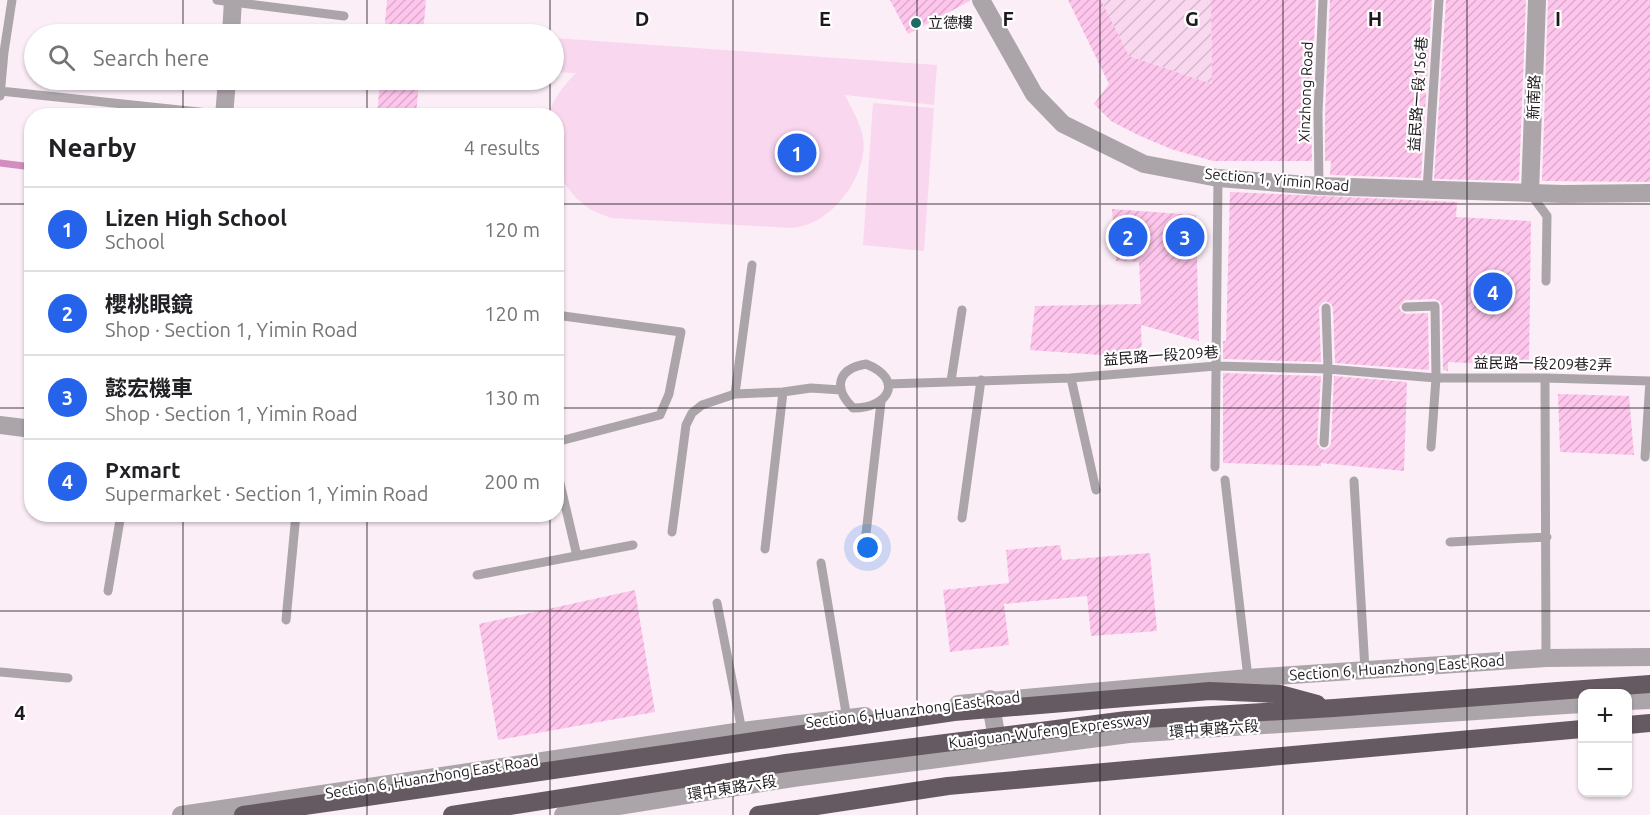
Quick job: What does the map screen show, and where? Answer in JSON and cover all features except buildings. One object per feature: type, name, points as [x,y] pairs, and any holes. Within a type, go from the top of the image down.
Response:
[{"type":"highway","name":"Kuaiguan-Wufeng Expressway","points":[[452,815],[786,763],[1127,720],[1334,708],[1650,684]]},
{"type":"highway","points":[[243,815],[954,712],[1210,691],[1280,694],[1334,708]]},
{"type":"highway","points":[[1632,725],[1650,723]]},
{"type":"highway","points":[[758,815],[948,786],[1578,729]]},
{"type":"street","name":"Section 1, Yimin Road","points":[[981,0],[1034,94],[1063,124],[1144,164],[1218,178],[1319,186],[1530,194],[1650,193]]},
{"type":"street","name":"新南路","points":[[1530,194],[1538,0]]},
{"type":"street","points":[[228,1],[230,24]]},
{"type":"street","points":[[226,108],[227,90]]},
{"type":"street","points":[[0,425],[24,428]]},
{"type":"street","name":"Section 6, Huanzhong East Road","points":[[181,815],[742,731],[990,699],[1248,678],[1546,658],[1650,657]]},
{"type":"street","points":[[990,699],[999,751]]},
{"type":"street","points":[[1632,701],[1650,700]]},
{"type":"street","name":"環中東路六段","points":[[563,815],[793,778],[1129,735],[1578,704]]},
{"type":"lane","points":[[0,96],[2,52],[12,0]]},
{"type":"lane","name":"Xinzhong Road","points":[[1319,186],[1318,113],[1323,0]]},
{"type":"lane","name":"益民路一段156巷","points":[[1427,190],[1439,0]]},
{"type":"lane","points":[[228,1],[344,16]]},
{"type":"lane","points":[[0,91],[160,108]]},
{"type":"lane","points":[[1215,467],[1218,178]]},
{"type":"lane","points":[[1530,194],[1547,216],[1546,281]]},
{"type":"lane","points":[[735,394],[753,265]]},
{"type":"lane","points":[[1406,307],[1435,306],[1436,378],[1431,447]]},
{"type":"lane","points":[[1324,443],[1328,369],[1326,308]]},
{"type":"lane","points":[[951,381],[962,310]]},
{"type":"lane","points":[[564,316],[681,332],[669,394],[660,415],[564,440]]},
{"type":"lane","points":[[866,534],[881,402],[887,392],[888,384],[883,373],[866,364],[846,371],[841,380],[841,390],[846,401],[854,408],[872,407],[881,402]]},
{"type":"lane","name":"益民路一段209巷","points":[[888,384],[1071,378],[1216,366],[1328,369],[1436,378]]},
{"type":"lane","points":[[1071,378],[1096,490]]},
{"type":"lane","name":"益民路一段209巷2弄","points":[[1436,378],[1650,381]]},
{"type":"lane","points":[[1545,378],[1546,658]]},
{"type":"lane","points":[[963,518],[981,380]]},
{"type":"lane","points":[[1645,457],[1650,381]]},
{"type":"lane","points":[[672,532],[686,425],[692,413],[702,405],[735,394],[811,388],[841,390]]},
{"type":"lane","points":[[765,549],[783,392]]},
{"type":"lane","points":[[1225,480],[1248,678]]},
{"type":"lane","points":[[1354,481],[1365,670]]},
{"type":"lane","points":[[564,500],[577,556]]},
{"type":"lane","points":[[108,591],[120,522]]},
{"type":"lane","points":[[286,620],[295,522]]},
{"type":"lane","points":[[1450,542],[1546,537]]},
{"type":"lane","points":[[477,575],[633,545]]},
{"type":"lane","points":[[821,563],[847,718]]},
{"type":"lane","points":[[717,603],[742,731]]},
{"type":"lane","points":[[0,672],[68,678]]},
{"type":"shaded area","points":[[1101,0],[1211,0],[1212,84],[1129,56]]},
{"type":"shaded area","points":[[564,39],[937,65],[934,105],[845,95],[863,137],[861,162],[857,175],[842,199],[832,209],[809,224],[793,228],[611,218],[591,210],[577,199],[564,183],[564,108],[551,108],[559,92],[564,90],[564,86],[576,73],[564,72]]},
{"type":"shaded area","points":[[873,103],[934,108],[924,251],[863,245]]},
{"type":"waterway","points":[[0,163],[24,166]]},
{"type":"place","name":"立德樓","points":[[916,23]]},
{"type":"place","name":"Lizen High School","points":[[797,153]]},
{"type":"place","name":"櫻桃眼鏡","points":[[1128,237]]},
{"type":"place","name":"懿宏機車","points":[[1185,237]]},
{"type":"place","name":"Pxmart","points":[[1493,292]]}]
